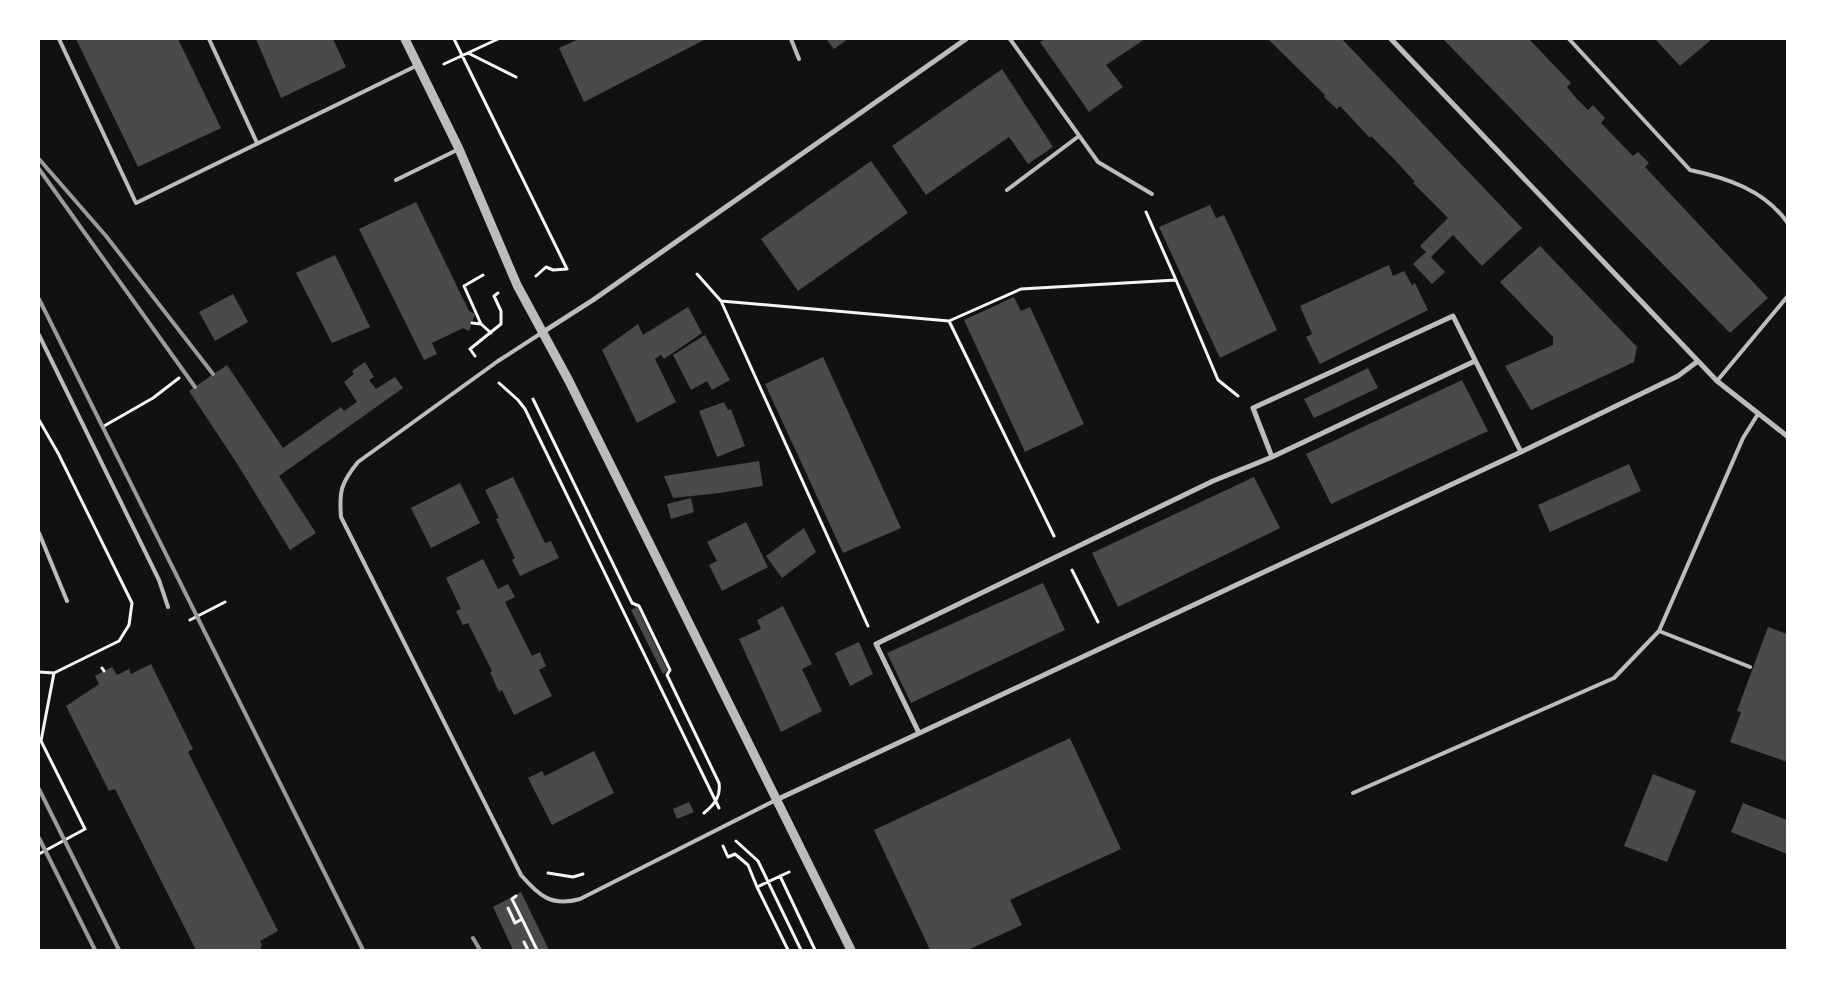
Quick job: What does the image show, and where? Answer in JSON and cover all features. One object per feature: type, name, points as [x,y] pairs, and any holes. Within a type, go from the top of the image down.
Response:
[{"type":"street","points":[[405,39],[459,149],[517,285],[569,381],[851,950]]},
{"type":"street","points":[[543,332],[593,300],[966,39]]},
{"type":"street","points":[[1391,39],[1698,361],[1717,380],[1787,436]]},
{"type":"street","points":[[1272,457],[1253,408],[1453,316],[1522,452]]},
{"type":"street","points":[[919,733],[876,644],[1062,552],[1213,481],[1272,457],[1476,361]]},
{"type":"street","points":[[776,800],[1522,452],[1678,376],[1698,361]]},
{"type":"lane","points":[[59,39],[136,203],[418,65]]},
{"type":"lane","points":[[210,39],[257,143]]},
{"type":"lane","points":[[791,39],[799,59]]},
{"type":"lane","points":[[1010,39],[1098,162],[1152,194]]},
{"type":"lane","points":[[1568,39],[1690,170],[1718,176],[1754,191],[1787,222]]},
{"type":"lane","points":[[1007,190],[1079,136]]},
{"type":"lane","points":[[396,180],[459,149]]},
{"type":"lane","points":[[1717,380],[1787,297]]},
{"type":"lane","points":[[543,332],[358,462],[346,478],[339,495],[341,517],[521,875],[529,884],[551,901],[564,904],[580,899],[776,800]]},
{"type":"lane","points":[[39,335],[159,580],[168,607]]},
{"type":"lane","points":[[1353,793],[1614,678],[1659,631],[1743,438],[1758,414]]},
{"type":"lane","points":[[39,534],[67,601]]},
{"type":"lane","points":[[1659,631],[1750,667]]},
{"type":"path","points":[[454,39],[567,269],[553,270],[546,267]]},
{"type":"path","points":[[444,64],[498,39]]},
{"type":"path","points":[[468,53],[516,78]]},
{"type":"path","points":[[1133,183],[1218,380],[1253,408]]},
{"type":"path","points":[[698,274],[721,301],[876,644]]},
{"type":"path","points":[[483,275],[464,286],[481,324],[492,333]]},
{"type":"path","points":[[721,301],[949,321],[1021,289],[1176,280]]},
{"type":"path","points":[[470,348],[492,333],[501,324],[502,317],[494,296]]},
{"type":"path","points":[[949,321],[1098,622]]},
{"type":"path","points":[[472,323],[481,324]]},
{"type":"path","points":[[501,377],[496,381],[518,400],[525,409],[721,813]]},
{"type":"path","points":[[89,435],[146,403],[179,378]]},
{"type":"path","points":[[533,399],[632,603],[639,606],[670,670],[667,675],[719,783],[720,790],[716,802],[696,817]]},
{"type":"path","points":[[39,420],[132,603],[129,625],[119,640],[54,673],[39,672]]},
{"type":"path","points":[[190,620],[225,602]]},
{"type":"path","points":[[39,854],[85,829],[41,741],[54,673]]},
{"type":"path","points":[[735,840],[758,861],[801,950]]},
{"type":"path","points":[[722,846],[728,857],[735,854],[748,865],[788,950]]},
{"type":"path","points":[[757,887],[794,869]]},
{"type":"path","points":[[542,871],[559,876],[573,877],[586,873]]},
{"type":"path","points":[[780,876],[815,950]]},
{"type":"path","points":[[512,899],[537,950]]},
{"type":"path","points":[[508,908],[515,922],[522,919]]},
{"type":"path","points":[[524,942],[528,950]]},
{"type":"building","points":[[76,39],[178,39],[221,128],[138,167]]},
{"type":"building","points":[[256,39],[333,39],[346,67],[281,98]]},
{"type":"building","points":[[579,39],[706,39],[584,102],[559,48]]},
{"type":"building","points":[[826,39],[848,39],[834,49]]},
{"type":"building","points":[[1046,39],[1145,39],[1106,65],[1123,87],[1089,112],[1040,42]]},
{"type":"building","points":[[1268,39],[1342,39],[1522,228],[1482,266],[1453,235],[1431,257],[1445,272],[1432,284],[1413,264],[1426,252],[1420,246],[1448,218],[1413,183],[1415,182],[1371,136],[1370,138],[1340,106],[1337,109],[1324,97],[1325,95]]},
{"type":"building","points":[[1443,39],[1529,39],[1571,83],[1567,87],[1576,98],[1588,110],[1593,105],[1605,118],[1601,123],[1633,156],[1638,152],[1649,163],[1645,167],[1768,298],[1730,333]]},
{"type":"building","points":[[1655,39],[1712,39],[1680,66]]},
{"type":"building","points":[[1002,69],[1053,147],[1028,164],[1009,137],[926,195],[892,146]]},
{"type":"building","points":[[871,161],[908,213],[798,291],[761,239]]},
{"type":"building","points":[[416,202],[469,311],[475,314],[469,331],[463,328],[432,343],[437,354],[424,360],[359,229]]},
{"type":"building","points":[[1210,205],[1216,218],[1224,215],[1277,330],[1220,358],[1159,227]]},
{"type":"building","points":[[1540,246],[1637,347],[1634,362],[1531,410],[1505,366],[1553,345],[1553,337],[1500,282]]},
{"type":"building","points":[[335,255],[370,327],[332,343],[296,273]]},
{"type":"building","points":[[1389,265],[1393,276],[1404,271],[1412,285],[1415,283],[1428,310],[1320,364],[1306,337],[1312,334],[1300,306]]},
{"type":"building","points":[[233,294],[248,322],[215,341],[199,312]]},
{"type":"building","points":[[1014,297],[1021,311],[1030,307],[1084,424],[1025,452],[964,320]]},
{"type":"building","points":[[688,307],[702,333],[664,359],[661,355],[655,359],[676,402],[637,423],[602,350],[638,324],[643,335]]},
{"type":"building","points":[[705,335],[730,380],[712,390],[707,381],[691,390],[673,355]]},
{"type":"building","points":[[823,357],[901,528],[843,553],[765,384]]},
{"type":"building","points":[[365,362],[374,377],[369,380],[376,389],[395,377],[403,388],[279,476],[316,533],[290,550],[236,462],[189,391],[227,365],[283,448],[341,407],[344,411],[357,402],[344,382],[354,374],[352,371]]},
{"type":"building","points":[[1368,368],[1378,388],[1314,418],[1304,399]]},
{"type":"building","points":[[1462,380],[1488,431],[1331,504],[1306,454]]},
{"type":"building","points":[[724,402],[728,410],[731,409],[745,446],[717,457],[699,411]]},
{"type":"building","points":[[759,461],[763,486],[720,493],[673,498],[664,476]]},
{"type":"building","points":[[1629,464],[1641,491],[1550,532],[1538,505]]},
{"type":"building","points":[[513,477],[545,543],[551,541],[559,558],[520,576],[512,560],[515,558],[496,519],[499,518],[485,490]]},
{"type":"building","points":[[1254,477],[1280,528],[1118,607],[1092,553]]},
{"type":"building","points":[[460,483],[480,523],[431,548],[411,508]]},
{"type":"building","points":[[691,498],[694,512],[671,519],[667,504]]},
{"type":"building","points":[[746,522],[768,567],[722,591],[709,565],[717,561],[707,542]]},
{"type":"building","points":[[804,528],[816,552],[782,578],[766,556]]},
{"type":"building","points":[[483,559],[498,589],[508,584],[515,597],[505,602],[532,656],[540,652],[546,666],[539,670],[552,696],[514,715],[502,690],[499,692],[490,672],[492,671],[468,623],[463,625],[456,611],[461,609],[446,578]]},
{"type":"building","points":[[1043,583],[1065,630],[911,703],[887,653]]},
{"type":"building","points":[[783,606],[812,664],[802,669],[822,711],[781,732],[739,639],[761,629],[757,620]]},
{"type":"building","points":[[637,607],[668,671],[663,674],[631,610]]},
{"type":"building","points":[[1768,627],[1787,634],[1787,762],[1730,742],[1741,712],[1737,711]]},
{"type":"building","points":[[859,642],[873,674],[850,686],[835,653]]},
{"type":"building","points":[[151,664],[193,749],[188,752],[278,931],[260,941],[262,945],[260,950],[196,950],[115,789],[109,791],[66,706],[99,684],[95,676],[112,667],[117,675],[129,669],[131,674]]},
{"type":"building","points":[[1070,738],[1121,849],[1010,900],[1022,925],[968,950],[930,950],[874,830]]},
{"type":"building","points":[[594,751],[614,793],[552,825],[528,778],[542,771],[545,776]]},
{"type":"building","points":[[1653,774],[1696,791],[1667,862],[1624,846]]},
{"type":"building","points":[[689,802],[694,812],[677,819],[673,809]]},
{"type":"building","points":[[1743,803],[1787,820],[1787,854],[1731,832]]},
{"type":"building","points":[[521,892],[549,950],[513,950],[493,907]]},
{"type":"railway","points":[[39,159],[106,236],[213,374]]},
{"type":"railway","points":[[39,169],[195,387]]},
{"type":"railway","points":[[39,299],[363,950]]},
{"type":"railway","points":[[39,789],[119,950]]},
{"type":"railway","points":[[39,838],[95,950]]},
{"type":"railway","points":[[473,938],[480,950]]}]
